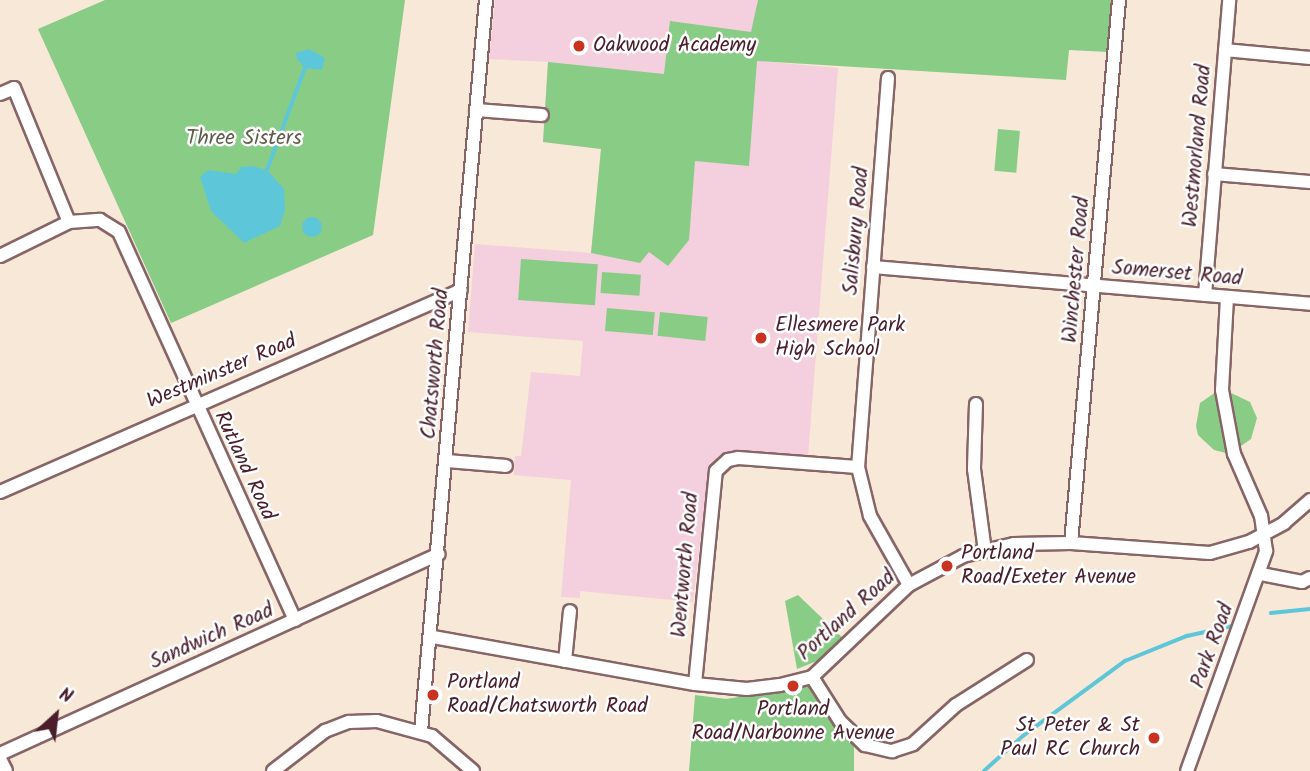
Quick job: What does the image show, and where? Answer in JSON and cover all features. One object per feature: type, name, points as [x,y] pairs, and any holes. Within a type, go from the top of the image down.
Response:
[{"type":"street","name":"Chatsworth Road","points":[[421,731],[433,637],[486,0]]},
{"type":"street","name":"Winchester Road","points":[[1071,543],[1096,286],[1119,0]]},
{"type":"street","name":"Westmorland Road","points":[[1205,295],[1229,0]]},
{"type":"street","points":[[1225,50],[1310,58]]},
{"type":"street","name":"Salisbury Road","points":[[888,78],[858,467],[870,516],[909,584]]},
{"type":"street","points":[[0,94],[14,88],[69,222],[0,256]]},
{"type":"street","points":[[476,110],[542,115]]},
{"type":"street","points":[[1214,174],[1310,182]]},
{"type":"street","name":"Rutland Road","points":[[69,222],[100,220],[119,232],[195,405],[295,620]]},
{"type":"street","name":"Somerset Road","points":[[873,267],[1310,304]]},
{"type":"street","name":"Westminster Road","points":[[0,492],[461,290]]},
{"type":"street","points":[[1227,297],[1222,390],[1234,453],[1265,533]]},
{"type":"street","points":[[976,404],[974,469],[985,551]]},
{"type":"street","name":"Wentworth Road","points":[[695,684],[716,471],[728,460],[738,458],[858,467]]},
{"type":"street","points":[[447,461],[506,466]]},
{"type":"street","name":"Portland Road","points":[[433,637],[695,684],[747,688],[812,677],[909,584],[963,556],[1014,544],[1071,543],[1210,553],[1265,533],[1310,500]]},
{"type":"street","name":"Park Road","points":[[1188,771],[1261,574],[1265,533]]},
{"type":"street","name":"Sandwich Road","points":[[0,757],[439,554]]},
{"type":"street","points":[[1261,574],[1302,582],[1310,578]]},
{"type":"street","points":[[565,662],[569,611]]},
{"type":"street","points":[[812,677],[840,721],[865,745],[892,751],[913,744],[956,705],[1027,660]]},
{"type":"street","points":[[273,771],[308,742],[349,722],[391,722],[421,731],[454,751],[473,771]]},
{"type":"street","points":[[0,757],[6,771]]},
{"type":"shaded area","points":[[495,0],[758,0],[749,60],[838,68],[808,457],[736,451],[721,454],[709,465],[693,602],[580,591],[580,598],[561,597],[571,480],[514,475],[515,456],[521,456],[531,372],[580,376],[583,341],[468,332],[475,244],[591,253],[601,149],[543,142],[548,62],[489,59]]},
{"type":"green space","name":"Three Sisters","points":[[105,0],[405,0],[373,235],[171,323],[38,29]]},
{"type":"green space","points":[[758,0],[1111,0],[1108,52],[1069,50],[1066,80],[757,61],[749,166],[695,161],[689,240],[668,266],[649,252],[640,263],[591,253],[601,149],[543,142],[548,62],[664,74],[670,21],[751,32]]},
{"type":"green space","points":[[998,129],[1020,131],[1016,173],[994,171]]},
{"type":"green space","points":[[521,259],[598,264],[595,305],[518,300]]},
{"type":"green space","points":[[602,272],[641,275],[639,296],[601,293]]},
{"type":"green space","points":[[607,308],[655,312],[653,335],[605,331]]},
{"type":"green space","points":[[660,312],[708,317],[705,341],[657,336]]},
{"type":"green space","points":[[1227,391],[1250,402],[1257,418],[1251,439],[1238,448]]},
{"type":"green space","points":[[1216,392],[1226,453],[1214,450],[1198,435],[1196,426],[1200,403]]},
{"type":"green space","points":[[798,595],[848,643],[827,657],[797,669],[785,601]]},
{"type":"green space","points":[[808,686],[854,741],[854,771],[689,771],[695,695],[726,699]]},
{"type":"water","points":[[309,49],[325,58],[322,70],[305,68],[297,59],[296,53]]},
{"type":"water","points":[[252,166],[267,170],[284,189],[285,210],[280,226],[244,243],[211,211],[200,177],[208,170],[236,174],[241,167]]},
{"type":"water","points":[[312,217],[319,220],[322,227],[319,234],[312,237],[305,234],[302,227],[305,220]]},
{"type":"waterway","points":[[267,170],[305,68]]},
{"type":"waterway","points":[[1271,613],[1310,609]]},
{"type":"waterway","points":[[984,771],[1023,736],[1125,661],[1187,636],[1232,626]]},
{"type":"place","name":"Oakwood Academy","points":[[579,46]]},
{"type":"place","name":"Ellesmere Park High School","points":[[761,338]]},
{"type":"place","name":"Portland Road/Exeter Avenue","points":[[947,566]]},
{"type":"place","name":"Portland Road/Narbonne Avenue","points":[[793,686]]},
{"type":"place","name":"Portland Road/Chatsworth Road","points":[[433,695]]},
{"type":"place","name":"St Peter & St Paul RC Church","points":[[1154,738]]}]
